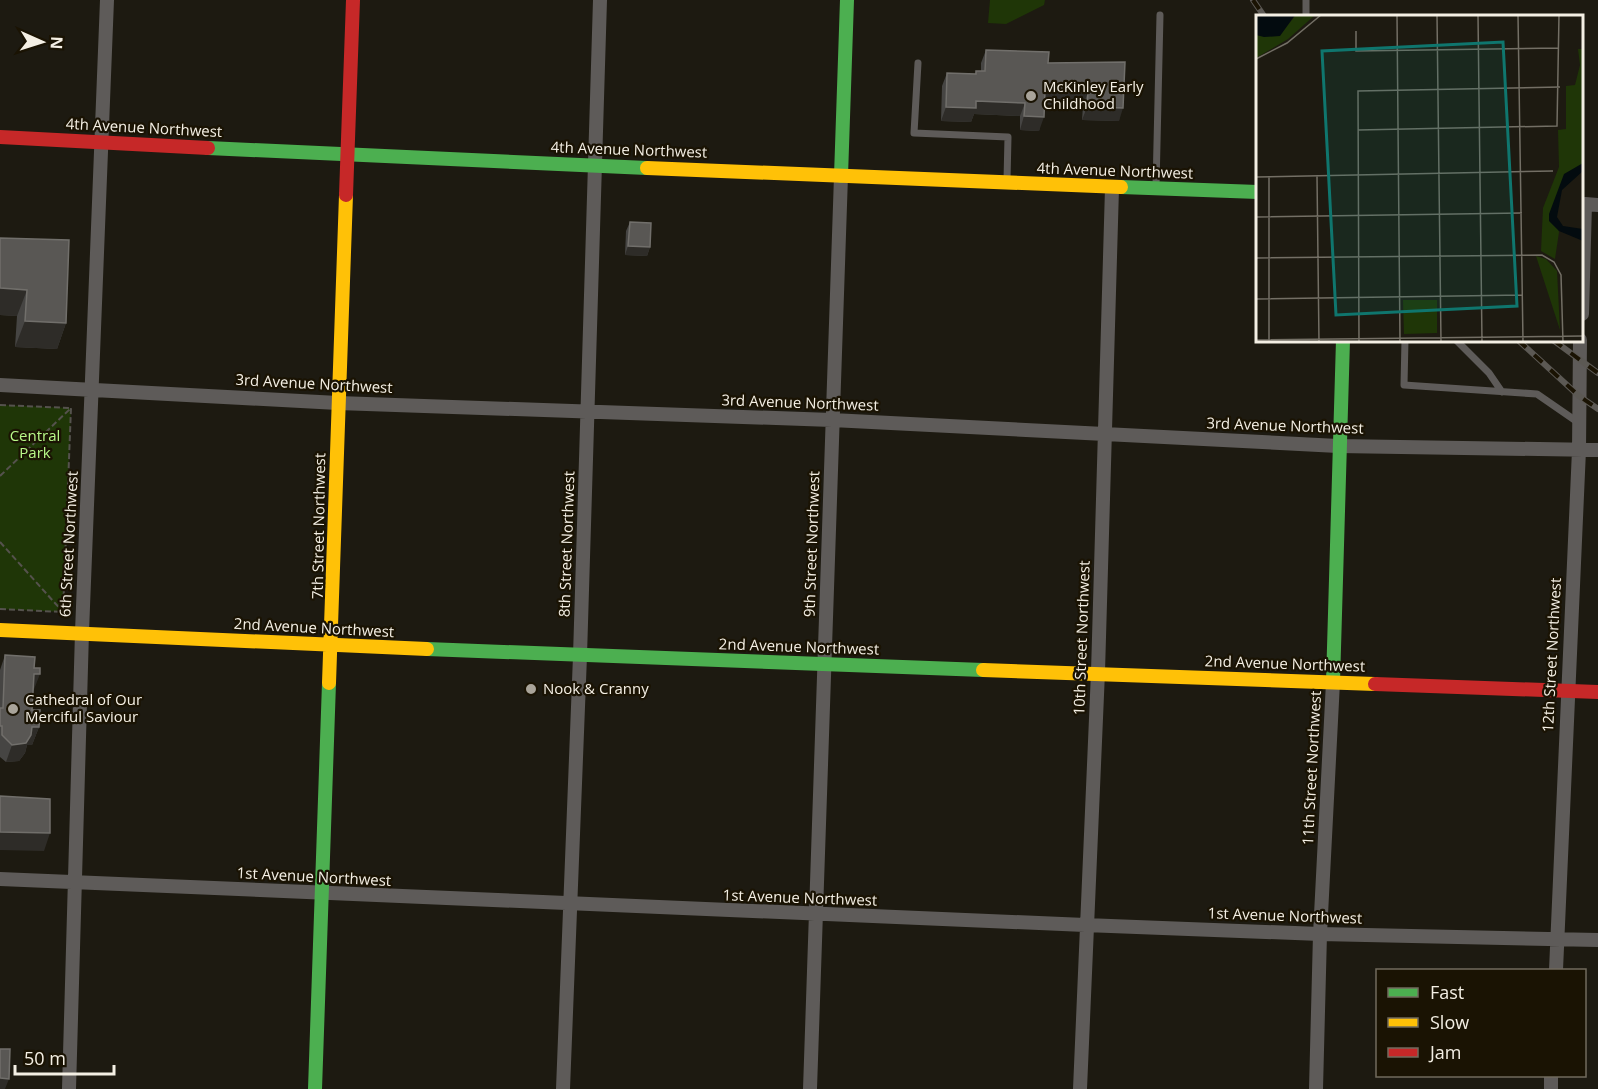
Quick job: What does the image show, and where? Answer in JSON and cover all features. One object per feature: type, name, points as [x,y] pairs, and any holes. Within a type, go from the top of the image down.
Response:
[{"type":"street","name":"6th Street Northwest","points":[[69,1089],[82,632],[107,0]]},
{"type":"street","name":"7th Street Northwest","points":[[315,1089],[320,894],[333,646],[338,403],[353,0]]},
{"type":"street","name":"8th Street Northwest","points":[[563,1089],[568,904],[580,656],[600,0]]},
{"type":"street","name":"9th Street Northwest","points":[[810,1089],[847,0]]},
{"type":"street","name":"4th Avenue Northwest","points":[[0,137],[348,156],[1256,192]]},
{"type":"street","name":"10th Street Northwest","points":[[1080,1089],[1085,926],[1098,672],[1112,188]]},
{"type":"street","points":[[1583,297],[1592,205]]},
{"type":"street","name":"11th Street Northwest","points":[[1316,1089],[1320,934],[1333,682],[1338,446],[1343,342]]},
{"type":"street","name":"12th Street Northwest","points":[[1556,969],[1579,450],[1580,342]]},
{"type":"street","name":"3rd Avenue Northwest","points":[[0,385],[338,403],[832,420],[1338,446],[1598,450]]},
{"type":"street","name":"2nd Avenue Northwest","points":[[0,630],[580,656],[1098,672],[1598,692]]},
{"type":"street","name":"1st Avenue Northwest","points":[[0,879],[1085,926],[1598,940]]},
{"type":"lane","points":[[1156,189],[1160,15]]},
{"type":"lane","points":[[918,63],[914,133],[1008,137],[1006,183]]},
{"type":"lane","points":[[1405,342],[1404,385],[1537,394],[1579,423]]},
{"type":"lane","points":[[1458,342],[1489,374],[1502,392]]},
{"type":"path","points":[[0,405],[71,408]]},
{"type":"path","points":[[0,476],[71,408]]},
{"type":"path","points":[[63,612],[71,408]]},
{"type":"path","points":[[0,542],[63,612]]},
{"type":"path","points":[[0,609],[63,612]]},
{"type":"green space","points":[[990,0],[1045,0],[1044,5],[1006,24],[988,23]]},
{"type":"green space","name":"Central Park","points":[[0,405],[71,408],[63,612],[0,609]]},
{"type":"building","name":"McKinley Early Childhood","points":[[986,50],[1049,52],[1048,63],[1125,62],[1123,108],[1087,107],[1088,92],[1045,91],[1044,117],[1024,116],[1025,103],[976,101],[976,108],[946,107],[947,73],[976,74],[976,71],[985,71]]},
{"type":"building","points":[[630,222],[651,223],[650,247],[628,246]]},
{"type":"building","points":[[0,238],[69,240],[66,323],[25,321],[27,290],[0,288]]},
{"type":"building","name":"Cathedral of Our Merciful Saviour","points":[[5,655],[35,657],[34,668],[40,668],[40,674],[34,674],[32,710],[40,710],[39,727],[32,727],[31,735],[26,743],[12,745],[2,735],[0,708],[3,708]]},
{"type":"building","points":[[0,796],[50,799],[50,833],[0,832]]},
{"type":"building","points":[[0,1049],[10,1049],[9,1079],[0,1078]]},
{"type":"railway","points":[[1253,0],[1263,15]]},
{"type":"railway","points":[[1520,342],[1579,396],[1598,409]]},
{"type":"railway","points":[[1556,342],[1598,373]]},
{"type":"traffic: fast","points":[[841,176],[847,0]]},
{"type":"traffic: fast","points":[[208,148],[647,168]]},
{"type":"traffic: fast","points":[[1121,187],[1256,192]]},
{"type":"traffic: fast","points":[[1333,682],[1343,342]]},
{"type":"traffic: fast","points":[[427,649],[983,670]]},
{"type":"traffic: fast","points":[[315,1089],[329,683]]},
{"type":"traffic: slow","points":[[647,168],[1121,187]]},
{"type":"traffic: slow","points":[[329,683],[346,195]]},
{"type":"traffic: slow","points":[[0,630],[427,649]]},
{"type":"traffic: slow","points":[[983,670],[1375,684]]},
{"type":"traffic: jam","points":[[346,195],[353,0]]},
{"type":"traffic: jam","points":[[0,137],[208,148]]},
{"type":"traffic: jam","points":[[1375,684],[1598,692]]},
{"type":"place","name":"McKinley Early Childhood","points":[[1031,96]]},
{"type":"place","name":"Nook & Cranny","points":[[531,689]]},
{"type":"place","name":"Cathedral of Our Merciful Saviour","points":[[13,709]]}]
